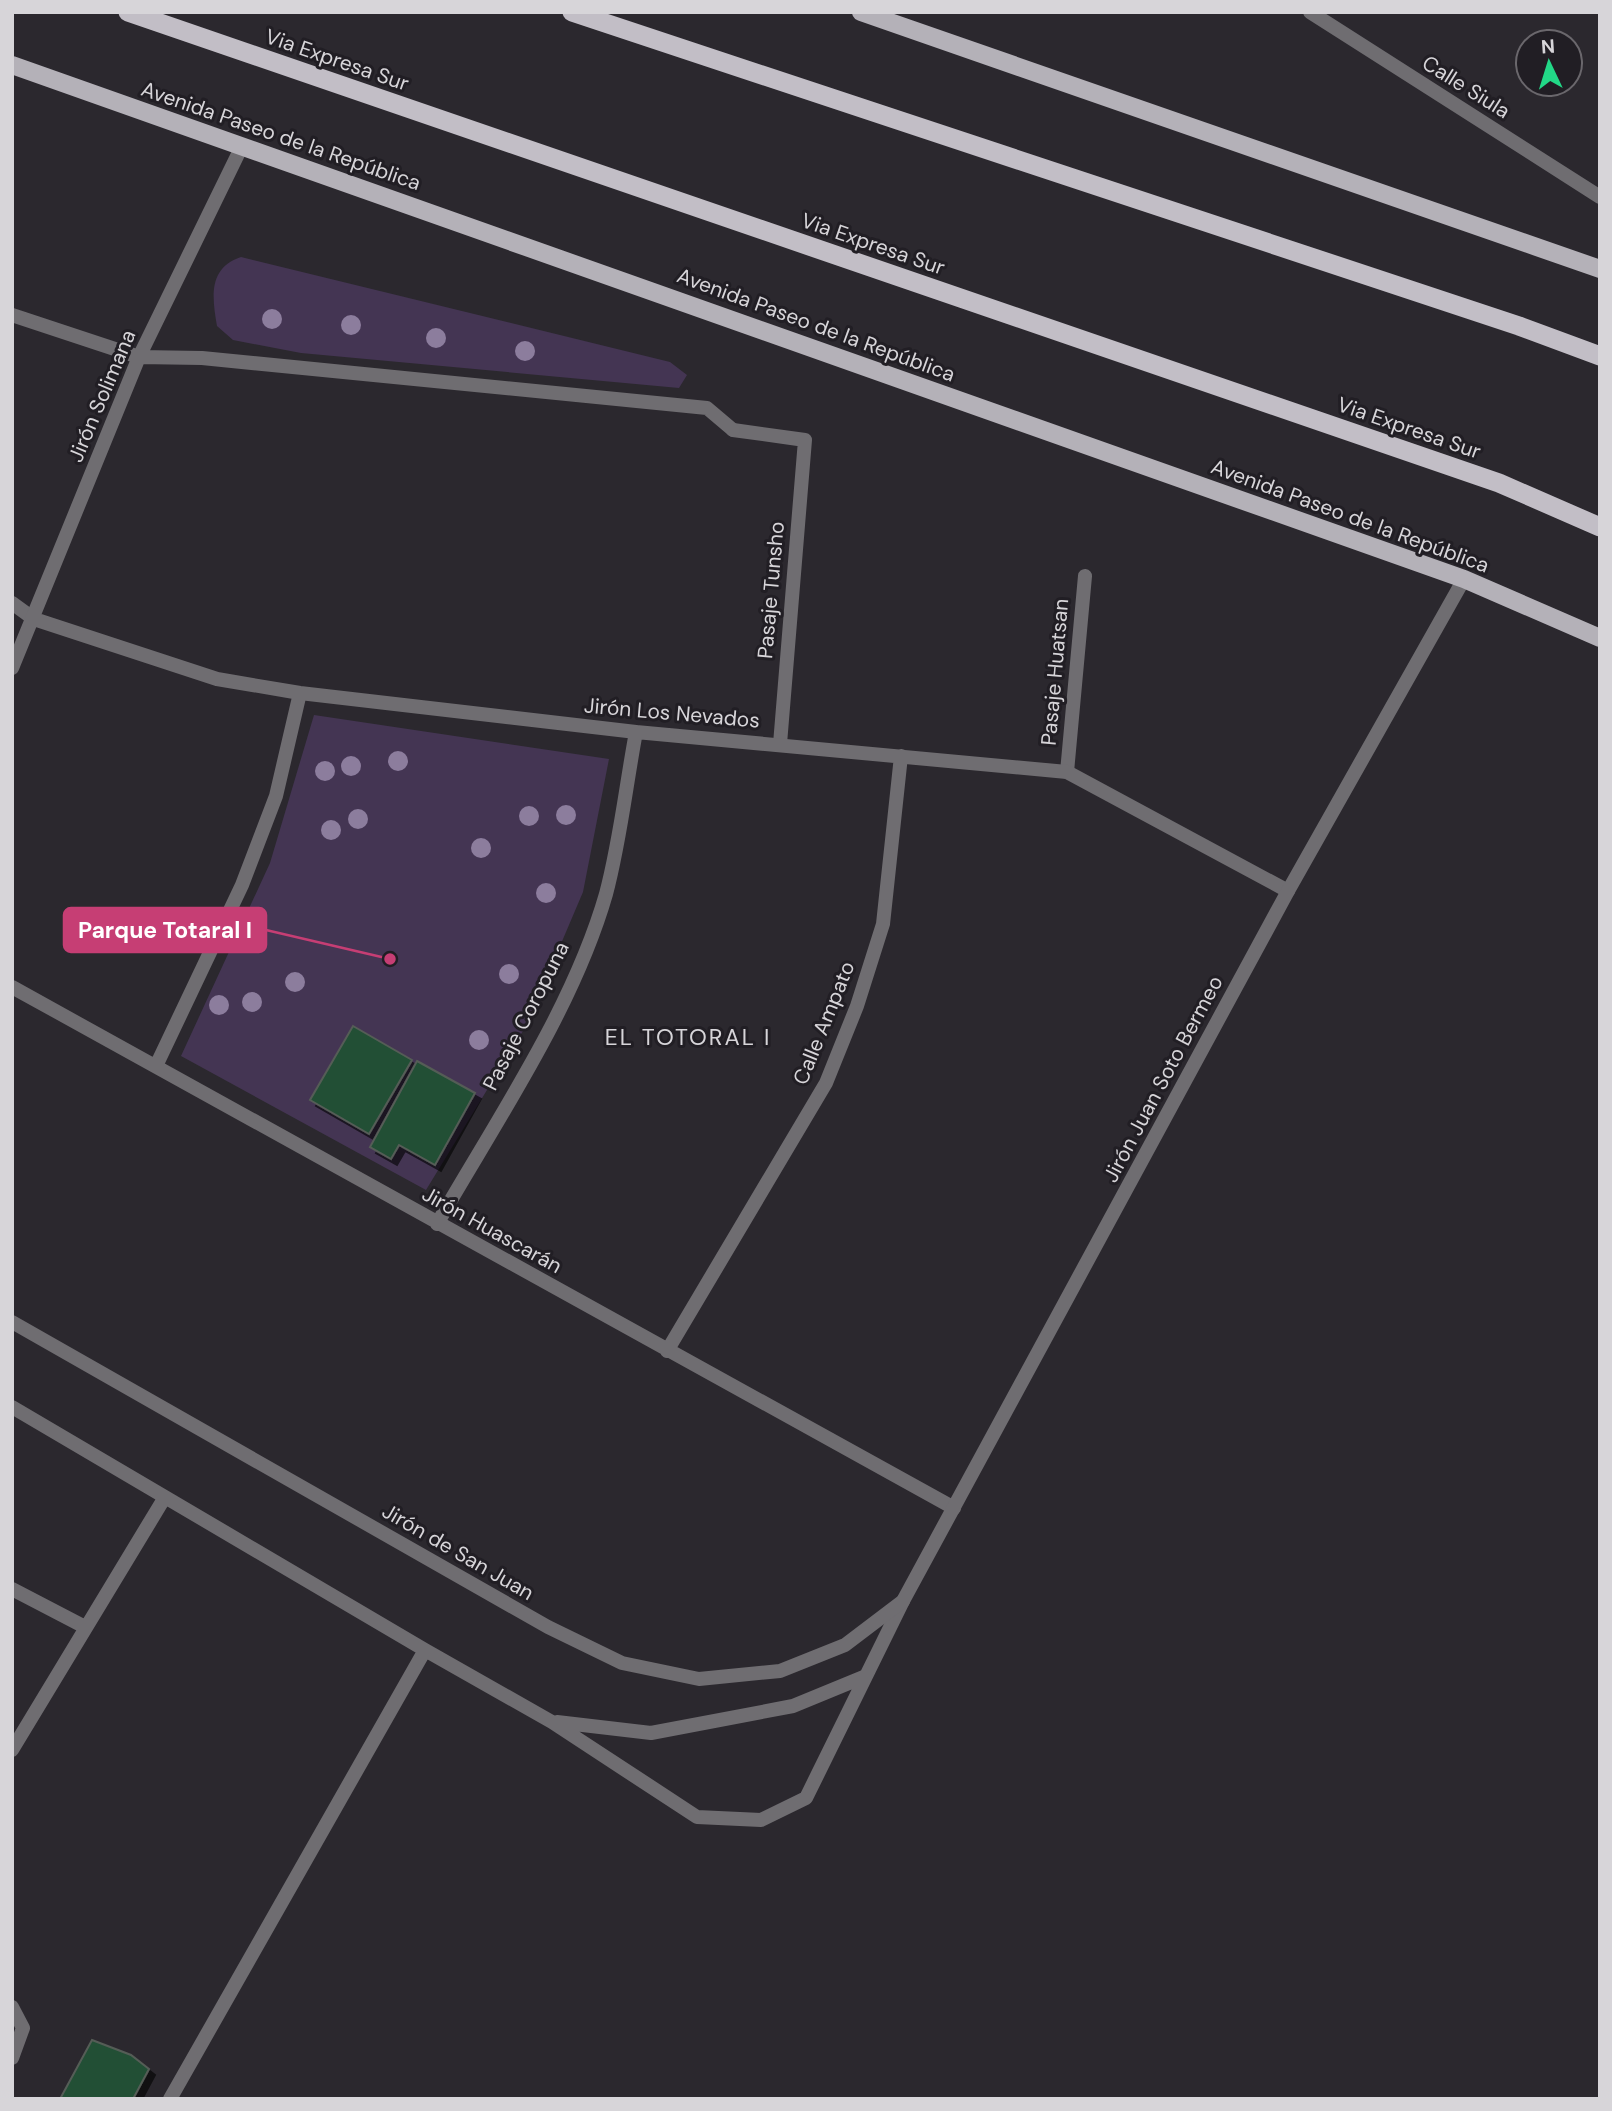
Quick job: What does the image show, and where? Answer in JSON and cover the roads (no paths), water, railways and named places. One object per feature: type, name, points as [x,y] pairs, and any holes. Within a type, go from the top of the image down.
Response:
[{"type":"highway","name":"Via Expresa Sur","points":[[128,12],[1499,483],[1600,527]]},
{"type":"highway","points":[[572,12],[1519,326],[1600,356]]},
{"type":"main road","points":[[861,12],[1600,269]]},
{"type":"main road","name":"Avenida Paseo de la República","points":[[12,65],[1464,579],[1600,638]]},
{"type":"street","name":"Calle Siula","points":[[1310,12],[1600,197]]},
{"type":"street","name":"Jirón Solimana","points":[[12,668],[139,357],[242,146]]},
{"type":"street","points":[[12,315],[139,357]]},
{"type":"street","name":"Pasaje Tunsho","points":[[139,357],[202,358],[706,408],[733,430],[805,440],[780,744]]},
{"type":"street","name":"Pasaje Huatsan","points":[[1068,772],[1085,576]]},
{"type":"street","name":"Jirón Juan Soto Bermeo","points":[[12,1407],[552,1722],[697,1817],[761,1820],[806,1798],[903,1601],[1288,891],[1464,579]]},
{"type":"street","name":"Jirón Los Nevados","points":[[12,603],[34,619],[217,679],[300,693],[636,732],[1068,772],[1288,891]]},
{"type":"street","points":[[156,1066],[242,885],[271,809],[300,693]]},
{"type":"street","name":"Pasaje Coropuna","points":[[437,1224],[575,976],[606,894],[636,732]]},
{"type":"street","name":"Calle Ampato","points":[[667,1351],[826,1083],[857,1006],[883,924],[901,757]]},
{"type":"street","name":"Jirón Huascarán","points":[[12,987],[954,1508]]},
{"type":"street","name":"Jirón de San Juan","points":[[12,1322],[548,1627],[622,1663],[699,1679],[780,1671],[845,1645],[903,1601]]},
{"type":"street","points":[[12,1750],[165,1497]]},
{"type":"street","points":[[12,1589],[85,1627]]},
{"type":"street","points":[[170,2099],[425,1650]]},
{"type":"street","points":[[552,1722],[651,1733],[793,1706],[866,1676]]},
{"type":"street","points":[[12,2007],[23,2028],[12,2058]]},
{"type":"place","name":"Parque Totaral I","points":[[390,959]]},
{"type":"district","name":"EL TOTORAL I","points":[[688,1037]]}]
